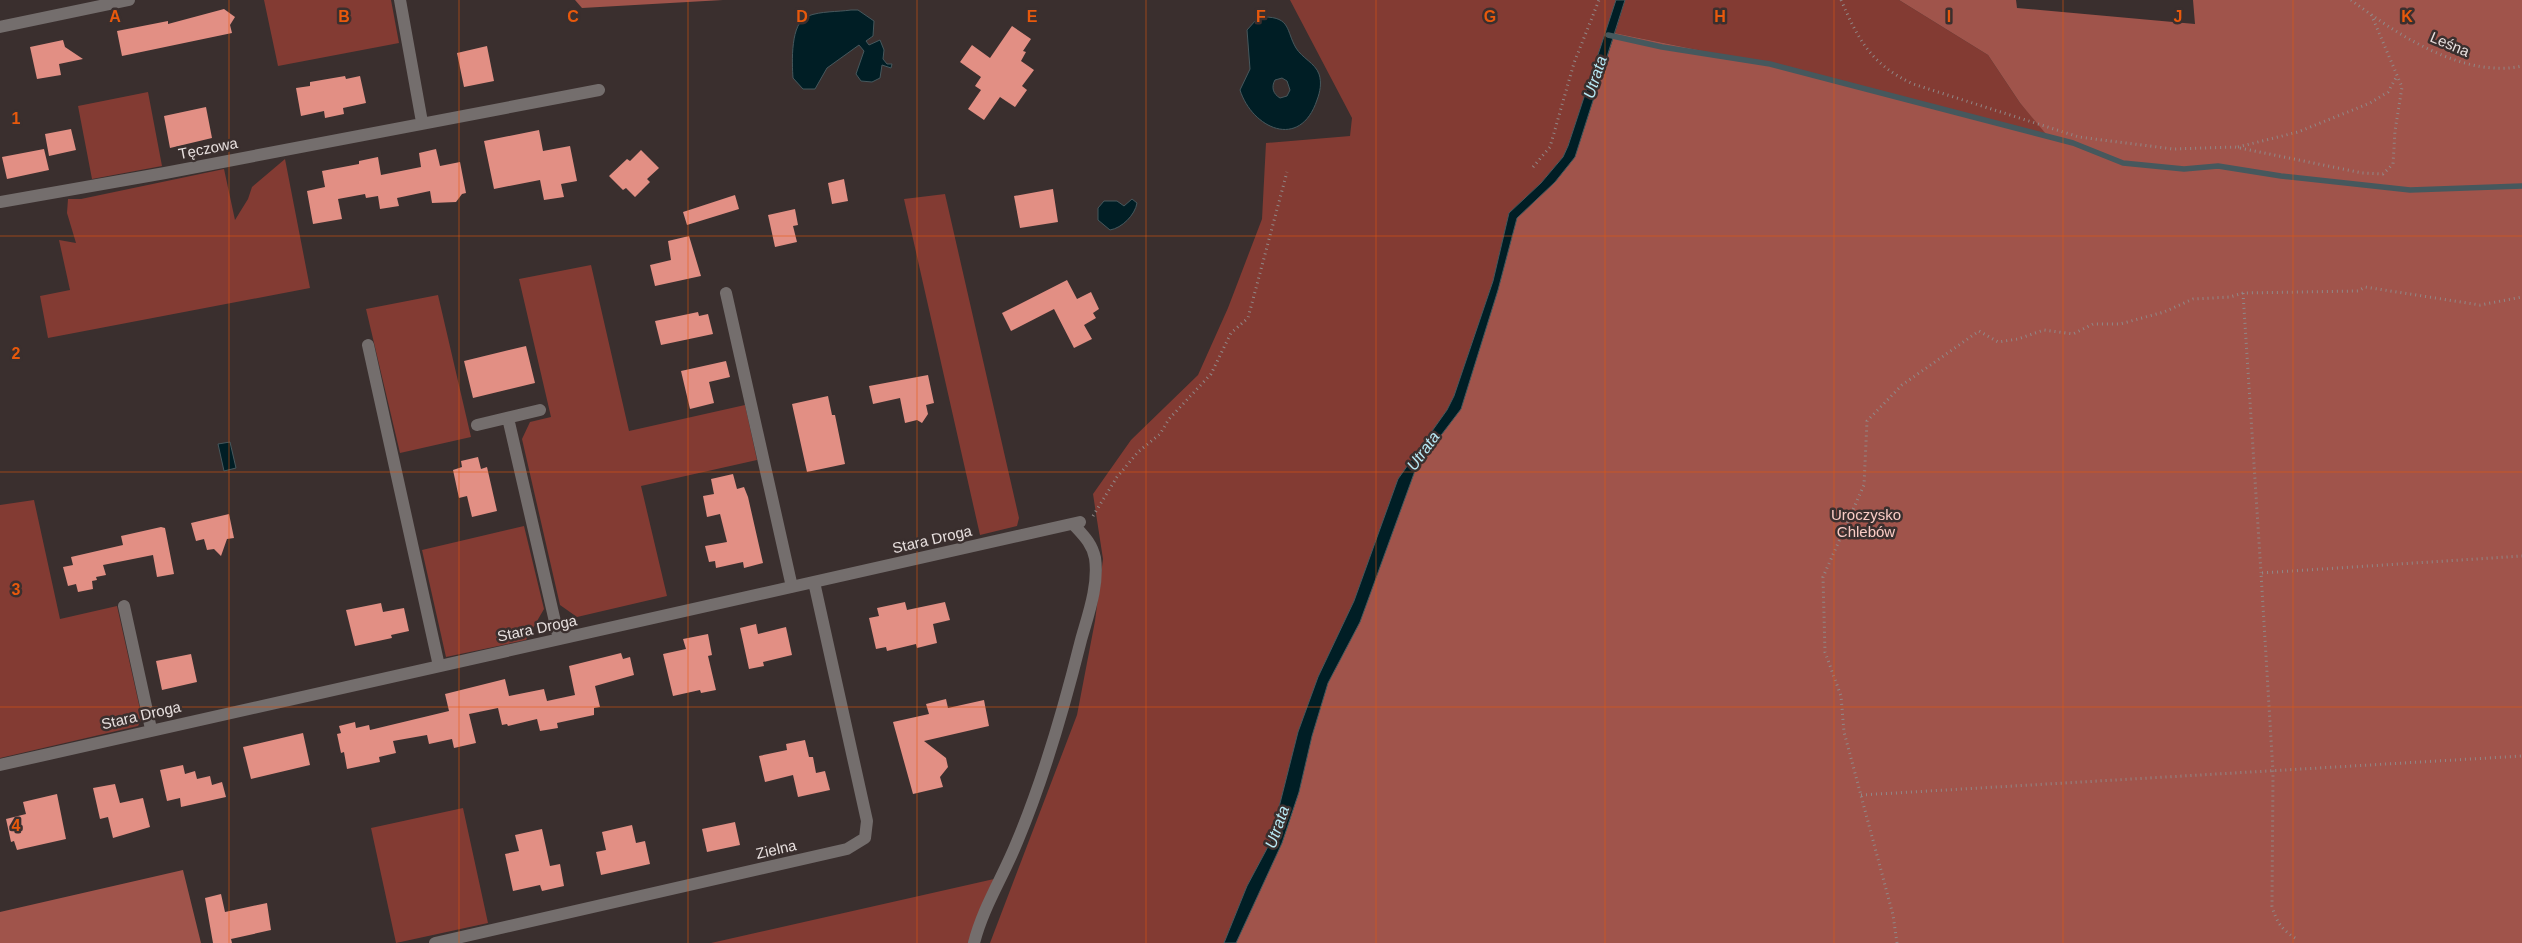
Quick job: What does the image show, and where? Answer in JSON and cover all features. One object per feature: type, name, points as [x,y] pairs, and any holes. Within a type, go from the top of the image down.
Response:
[{"type":"street","points":[[0,27],[129,0]]},
{"type":"street","points":[[400,0],[422,122]]},
{"type":"street","name":"Tęczowa","points":[[0,202],[155,175],[422,122],[599,90]]},
{"type":"street","points":[[726,293],[792,587]]},
{"type":"street","points":[[368,345],[439,666]]},
{"type":"street","points":[[477,426],[540,410]]},
{"type":"street","points":[[508,418],[559,639]]},
{"type":"street","points":[[974,943],[985,907],[1018,841],[1056,730],[1091,602],[1096,568],[1092,548],[1078,526]]},
{"type":"street","name":"Stara Droga","points":[[0,765],[151,729],[814,582],[1078,526]]},
{"type":"street","name":"Zielna","points":[[435,943],[847,849],[864,838],[867,821],[814,582]]},
{"type":"street","points":[[124,606],[151,729]]},
{"type":"path","points":[[1534,167],[1550,148],[1574,63],[1599,0]]},
{"type":"path","points":[[1841,0],[1855,30],[1867,49],[1890,73],[1913,84],[2079,137],[2173,149],[2235,147],[2298,132],[2370,103],[2388,92],[2398,76]]},
{"type":"path","name":"Leśna","points":[[2351,0],[2387,28],[2475,67],[2522,66]]},
{"type":"path","points":[[2235,147],[2362,172],[2383,174],[2393,164],[2395,131],[2402,87],[2371,14]]},
{"type":"path","points":[[1078,526],[1138,452],[1160,434],[1169,419],[1211,374],[1231,333],[1248,318],[1288,172]]},
{"type":"path","points":[[1897,943],[1893,915],[1844,732],[1841,696],[1825,652],[1823,577],[1864,485],[1867,421],[1902,385],[1978,331],[1998,342],[2018,339],[2044,330],[2072,334],[2093,324],[2120,324],[2164,312],[2193,300],[2243,294],[2358,291],[2365,287],[2480,306],[2522,297]]},
{"type":"path","points":[[2243,294],[2273,772],[2272,906],[2275,920],[2285,932],[2295,938]]},
{"type":"path","points":[[2261,573],[2522,556]]},
{"type":"path","points":[[1861,795],[2522,756]]},
{"type":"shaded area","points":[[264,0],[391,0],[399,43],[278,66]]},
{"type":"shaded area","points":[[1290,0],[1616,0],[1563,157],[1541,183],[1509,213],[1493,281],[1454,396],[1447,410],[1398,479],[1354,601],[1318,677],[1298,732],[1270,843],[1247,886],[1224,943],[990,943],[1077,715],[1095,621],[1103,559],[1093,494],[1131,440],[1198,375],[1228,308],[1262,219],[1266,143],[1350,136],[1352,118]]},
{"type":"shaded area","points":[[1625,0],[1899,0],[1988,55],[2020,103],[2047,134],[1762,63],[1615,33]]},
{"type":"shaded area","points":[[148,92],[162,166],[92,179],[78,106]]},
{"type":"shaded area","points":[[285,159],[310,288],[48,338],[40,296],[70,290],[59,240],[76,243],[67,213],[68,199],[81,199],[224,169],[235,220],[248,199],[252,187]]},
{"type":"shaded area","points":[[945,194],[1019,518],[1017,526],[980,535],[904,199]]},
{"type":"shaded area","points":[[591,265],[629,431],[745,405],[757,460],[641,486],[667,596],[577,617],[560,605],[522,439],[530,422],[551,417],[519,279]]},
{"type":"shaded area","points":[[438,295],[471,437],[400,453],[366,309]]},
{"type":"shaded area","points":[[34,500],[60,619],[117,606],[142,718],[138,726],[0,758],[0,505]]},
{"type":"shaded area","points":[[524,526],[544,609],[526,640],[446,657],[422,550]]},
{"type":"shaded area","points":[[463,808],[488,923],[396,943],[371,828]]},
{"type":"shaded area","points":[[994,879],[970,943],[711,943]]},
{"type":"green space","points":[[575,0],[723,0],[582,8]]},
{"type":"green space","name":"Uroczysko Chlebów","points":[[1899,0],[2016,0],[2017,8],[2195,24],[2193,0],[2522,0],[2522,943],[1236,943],[1282,843],[1299,792],[1312,736],[1328,683],[1360,622],[1416,468],[1461,409],[1498,290],[1517,218],[1555,182],[1575,157],[1615,33],[1762,63],[2046,134],[2020,103],[1988,55]]},
{"type":"green space","points":[[183,870],[201,943],[0,943],[0,912]]},
{"type":"water","name":"Utrata","points":[[1616,0],[1625,0],[1575,157],[1555,182],[1517,218],[1498,290],[1461,409],[1416,468],[1360,622],[1328,683],[1312,736],[1299,792],[1282,843],[1236,943],[1224,943],[1247,886],[1270,843],[1298,732],[1318,677],[1354,601],[1398,479],[1447,410],[1454,396],[1493,281],[1509,213],[1541,183],[1563,157]]},
{"type":"water","points":[[858,10],[874,21],[873,36],[866,41],[869,45],[880,40],[884,50],[883,59],[887,64],[892,64],[891,68],[882,65],[880,78],[872,82],[861,81],[856,74],[864,51],[859,45],[827,68],[815,89],[803,89],[793,78],[793,44],[798,26],[802,20],[813,14]]},
{"type":"water","points":[[1264,17],[1279,19],[1283,22],[1296,48],[1315,67],[1320,77],[1319,94],[1309,116],[1299,125],[1288,129],[1277,128],[1265,123],[1255,115],[1246,103],[1240,90],[1250,69],[1247,30],[1256,20]],"holes":[[[1282,78],[1287,81],[1290,90],[1287,96],[1280,98],[1274,92],[1275,80]]]},
{"type":"water","points":[[1132,199],[1137,203],[1136,208],[1131,216],[1119,227],[1110,230],[1098,220],[1098,208],[1104,201],[1117,201],[1124,206]]},
{"type":"water","points":[[230,442],[236,468],[224,471],[218,444]]},
{"type":"building","points":[[224,9],[235,17],[230,25],[232,33],[122,56],[117,31],[168,21],[168,24]]},
{"type":"building","points":[[1012,26],[1031,39],[1023,51],[1026,52],[1021,61],[1034,70],[1022,86],[1027,90],[1015,107],[1000,97],[984,120],[968,109],[981,90],[975,86],[981,77],[960,62],[972,45],[990,58]]},
{"type":"building","points":[[63,40],[65,47],[83,59],[59,64],[61,75],[37,79],[30,47]]},
{"type":"building","points":[[487,46],[494,81],[464,87],[457,53]]},
{"type":"building","points":[[345,76],[346,79],[360,76],[366,103],[343,108],[344,114],[325,118],[324,111],[301,116],[296,88],[310,86],[310,82]]},
{"type":"building","points":[[206,107],[212,138],[170,148],[164,116]]},
{"type":"building","points":[[71,129],[76,150],[49,156],[45,134]]},
{"type":"building","points":[[539,130],[543,151],[570,146],[577,181],[561,184],[564,197],[544,200],[540,180],[494,189],[484,141]]},
{"type":"building","points":[[44,149],[49,170],[7,179],[2,157]]},
{"type":"building","points":[[436,149],[440,166],[460,162],[466,193],[462,194],[456,202],[432,203],[430,191],[397,198],[399,206],[380,209],[378,196],[366,198],[365,194],[338,199],[342,219],[313,224],[307,191],[325,187],[322,171],[359,164],[359,161],[378,157],[381,175],[421,167],[419,153]]},
{"type":"building","points":[[641,150],[659,168],[647,179],[650,182],[635,197],[626,188],[623,190],[609,176],[627,159],[630,161]]},
{"type":"building","points":[[844,179],[848,201],[832,204],[828,183]]},
{"type":"building","points":[[1053,189],[1058,222],[1020,228],[1014,196]]},
{"type":"building","points":[[735,195],[739,209],[687,225],[683,212]]},
{"type":"building","points":[[795,209],[798,225],[793,226],[797,242],[775,247],[768,215]]},
{"type":"building","points":[[689,236],[701,276],[655,286],[650,265],[671,260],[668,241]]},
{"type":"building","points":[[1067,280],[1077,299],[1091,292],[1099,309],[1093,313],[1096,318],[1084,325],[1092,339],[1074,348],[1054,309],[1011,331],[1002,313]]},
{"type":"building","points":[[698,312],[699,316],[708,314],[713,334],[661,345],[655,321]]},
{"type":"building","points":[[526,346],[535,383],[473,398],[464,361]]},
{"type":"building","points":[[726,361],[730,377],[709,382],[714,403],[690,409],[681,371]]},
{"type":"building","points":[[928,375],[934,403],[926,405],[928,414],[922,423],[917,420],[905,423],[900,398],[873,404],[869,386]]},
{"type":"building","points":[[828,396],[832,415],[835,415],[845,464],[807,472],[792,404]]},
{"type":"building","points":[[478,457],[481,469],[487,467],[497,511],[472,517],[467,496],[459,498],[453,470],[462,467],[461,461]]},
{"type":"building","points":[[733,474],[737,489],[744,487],[748,497],[763,563],[744,568],[743,562],[716,568],[715,561],[709,562],[705,546],[727,542],[720,514],[707,517],[703,496],[714,494],[711,479]]},
{"type":"building","points":[[229,514],[234,538],[227,539],[221,556],[214,549],[207,550],[204,539],[196,541],[191,523]]},
{"type":"building","points":[[161,527],[165,528],[174,574],[157,577],[153,555],[103,565],[106,575],[96,577],[97,580],[92,581],[93,589],[78,592],[76,584],[68,586],[63,567],[73,565],[71,557],[123,545],[121,536]]},
{"type":"building","points":[[905,602],[907,610],[945,602],[950,620],[933,624],[937,643],[917,648],[916,644],[887,651],[886,647],[876,649],[869,618],[879,616],[877,608]]},
{"type":"building","points":[[381,603],[383,612],[404,608],[409,631],[391,635],[392,638],[355,646],[346,610]]},
{"type":"building","points":[[756,624],[758,634],[786,627],[792,655],[763,662],[764,666],[749,669],[740,628]]},
{"type":"building","points":[[708,634],[712,655],[708,656],[716,690],[701,693],[700,690],[673,696],[663,654],[686,649],[683,639]]},
{"type":"building","points":[[621,653],[623,659],[630,657],[634,675],[595,686],[600,707],[594,708],[594,715],[557,723],[558,728],[540,731],[537,719],[508,726],[507,724],[502,725],[498,708],[469,714],[476,743],[454,748],[452,739],[429,744],[427,735],[393,741],[396,753],[379,757],[380,762],[347,769],[344,752],[341,753],[337,734],[341,733],[339,726],[355,722],[356,728],[369,725],[370,730],[449,711],[445,694],[505,679],[509,696],[544,689],[547,701],[575,695],[569,666]]},
{"type":"building","points":[[191,654],[197,682],[162,690],[156,661]]},
{"type":"building","points":[[946,699],[948,708],[984,700],[989,726],[924,741],[946,758],[948,767],[940,777],[943,787],[913,794],[893,722],[929,714],[926,704]]},
{"type":"building","points":[[303,733],[310,765],[251,779],[243,747]]},
{"type":"building","points":[[805,740],[809,757],[813,757],[816,773],[825,771],[830,790],[798,797],[793,775],[765,782],[759,756],[787,750],[786,744]]},
{"type":"building","points":[[183,765],[185,774],[195,771],[197,779],[210,776],[212,785],[222,782],[226,797],[181,807],[180,798],[167,801],[160,770]]},
{"type":"building","points":[[115,784],[120,803],[143,798],[150,827],[113,838],[108,817],[100,819],[93,788]]},
{"type":"building","points":[[57,794],[66,839],[17,850],[14,841],[11,842],[6,819],[26,814],[23,802]]},
{"type":"building","points":[[735,822],[740,845],[707,852],[702,829]]},
{"type":"building","points":[[632,825],[636,843],[645,841],[650,864],[601,875],[596,852],[606,850],[602,832]]},
{"type":"building","points":[[542,829],[550,866],[560,864],[564,886],[542,891],[540,885],[513,891],[505,854],[519,851],[515,835]]},
{"type":"building","points":[[221,894],[225,912],[267,903],[271,930],[231,939],[232,943],[213,943],[205,898]]},
{"type":"waterway","points":[[1608,35],[1662,47],[1770,64],[2073,143],[2123,163],[2184,169],[2218,166],[2281,176],[2410,190],[2522,186]]}]
